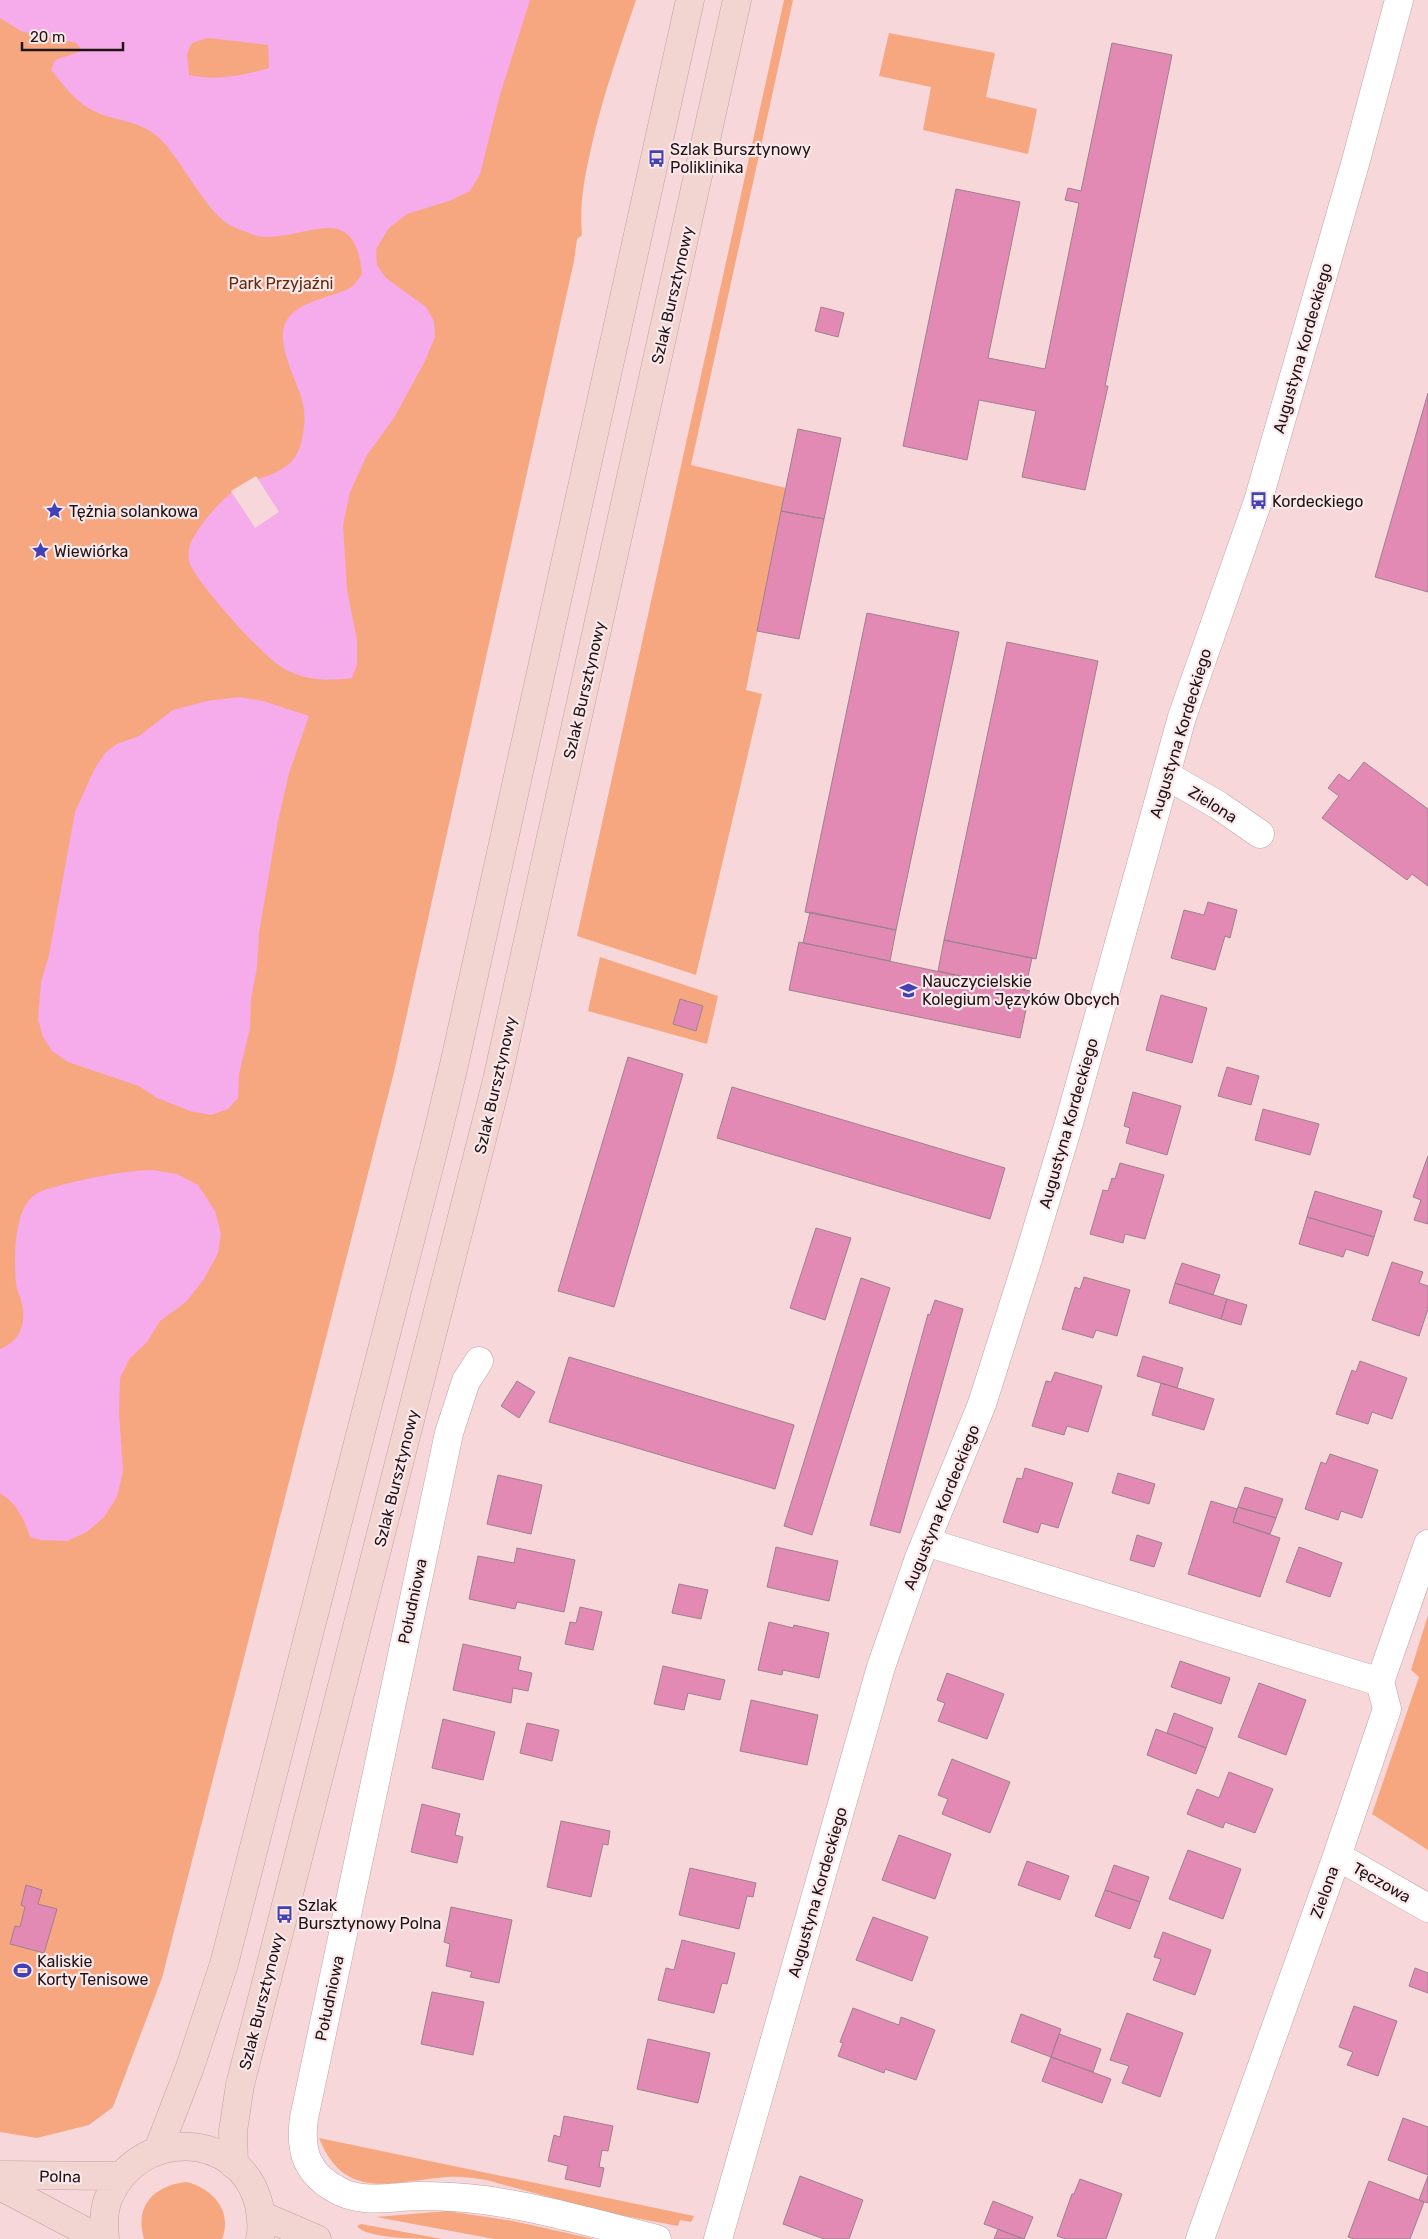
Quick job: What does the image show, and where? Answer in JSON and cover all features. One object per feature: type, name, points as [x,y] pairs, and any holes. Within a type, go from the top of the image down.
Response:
[{"type":"main road","points":[[158,2150],[187,2076],[224,1964],[436,1140],[459,1045],[690,0]]},
{"type":"main road","name":"Szlak Bursztynowy","points":[[234,2165],[233,2131],[240,2086],[495,1089],[737,0]]},
{"type":"main road","points":[[105,2239],[104,2220],[108,2198],[120,2176],[136,2161],[158,2150],[178,2146],[198,2147],[218,2154],[234,2165],[248,2179],[256,2196],[261,2227],[317,2239]]},
{"type":"main road","name":"Polna","points":[[0,2175],[120,2176]]},
{"type":"main road","name":"Polna","points":[[0,2186],[100,2239]]},
{"type":"street","name":"Augustyna Kordeckiego","points":[[718,2239],[881,1667],[926,1542],[967,1444],[1002,1347],[1069,1123],[1166,775],[1204,650],[1258,501],[1353,174],[1399,0]]},
{"type":"street","name":"Zielona","points":[[1166,775],[1218,804],[1260,834]]},
{"type":"street","name":"Południowa","points":[[479,1361],[466,1382],[457,1403],[430,1513],[304,2118],[301,2137],[304,2154],[312,2170],[324,2182],[342,2193],[362,2198],[385,2199],[434,2196],[484,2200],[657,2239]]},
{"type":"street","points":[[926,1542],[1380,1682],[1428,1544]]},
{"type":"street","name":"Zielona","points":[[1200,2239],[1337,1856],[1387,1709],[1380,1682]]},
{"type":"street","name":"Tęczowa","points":[[1337,1856],[1428,1908]]},
{"type":"green space","name":"Park Przyjaźni","points":[[0,0],[636,0],[596,126],[582,200],[582,235],[577,239],[574,261],[394,1072],[162,1978],[113,2107],[89,2125],[37,2138],[0,2132]]},
{"type":"green space","points":[[784,0],[793,0],[691,465],[786,488],[746,690],[762,694],[696,975],[577,936]]},
{"type":"green space","points":[[889,33],[995,53],[986,97],[1037,109],[1028,154],[923,130],[931,87],[879,76]]},
{"type":"green space","points":[[600,957],[718,996],[707,1044],[588,1011]],"holes":[[[680,999],[703,1006],[696,1031],[673,1024]]]},
{"type":"green space","points":[[1428,1615],[1428,1850],[1372,1814],[1419,1677],[1411,1670]]},
{"type":"green space","points":[[319,2138],[694,2216],[691,2222],[680,2220],[678,2226],[609,2213],[486,2180],[466,2177],[447,2177],[390,2184],[357,2180],[342,2172],[330,2159]]},
{"type":"green space","points":[[187,2182],[205,2190],[223,2211],[225,2229],[222,2239],[144,2239],[142,2216],[150,2199],[165,2187]]},
{"type":"green space","points":[[447,2211],[513,2221],[594,2239],[494,2239],[376,2217]]},
{"type":"green space","points":[[361,2224],[442,2239],[371,2234],[357,2226]]},
{"type":"shaded area","points":[[0,0],[530,0],[499,98],[480,174],[470,191],[449,201],[407,214],[389,228],[376,249],[377,265],[386,278],[426,307],[434,321],[435,337],[425,361],[394,418],[367,455],[350,492],[343,525],[347,590],[357,640],[357,665],[352,678],[326,680],[308,678],[291,672],[273,661],[247,635],[205,587],[189,562],[188,556],[190,544],[195,535],[222,501],[243,485],[286,467],[298,452],[304,428],[304,410],[284,348],[284,326],[295,311],[309,303],[350,288],[356,282],[362,274],[358,251],[350,237],[340,230],[328,228],[282,236],[261,237],[236,228],[226,222],[205,201],[158,137],[136,124],[98,113],[84,105],[61,83],[51,70],[55,60],[82,50],[76,43],[21,31],[0,18]],"holes":[[[208,38],[268,45],[269,68],[219,78],[189,75],[187,54],[192,43]]]},
{"type":"shaded area","points":[[239,697],[263,701],[309,716],[289,773],[278,821],[259,933],[257,967],[251,1000],[250,1028],[239,1074],[238,1098],[228,1109],[211,1115],[190,1111],[157,1098],[139,1086],[68,1062],[52,1051],[43,1037],[38,1019],[41,982],[49,955],[75,812],[94,770],[105,753],[117,744],[139,736],[173,710],[207,701]]},
{"type":"shaded area","points":[[152,1170],[177,1174],[198,1185],[215,1211],[221,1234],[218,1253],[204,1279],[186,1302],[160,1321],[147,1342],[130,1358],[120,1378],[119,1414],[123,1471],[117,1497],[104,1517],[87,1532],[67,1541],[40,1540],[30,1537],[19,1512],[0,1493],[0,1349],[7,1346],[17,1336],[23,1318],[22,1303],[16,1284],[15,1262],[19,1222],[28,1201],[46,1189],[108,1175]]},
{"type":"pier","points":[[256,476],[279,512],[255,528],[231,491]]},
{"type":"building","points":[[1112,43],[1172,55],[1105,386],[1108,386],[1085,490],[1022,477],[1036,411],[979,400],[967,460],[903,446],[956,189],[1020,202],[988,358],[1045,369],[1079,203],[1065,200],[1068,188],[1081,191]]},
{"type":"building","points":[[821,307],[844,313],[838,337],[815,331]]},
{"type":"building","points":[[1428,393],[1428,592],[1375,577]]},
{"type":"building","points":[[798,429],[841,438],[824,519],[781,511]]},
{"type":"building","points":[[781,511],[824,519],[799,639],[757,631]]},
{"type":"building","points":[[867,613],[959,632],[896,930],[805,912]]},
{"type":"building","points":[[1007,642],[1098,661],[1036,959],[944,940]]},
{"type":"building","points":[[1364,762],[1428,809],[1428,886],[1412,874],[1407,880],[1322,818],[1339,796],[1328,788],[1339,774],[1349,781]]},
{"type":"building","points":[[1208,902],[1237,910],[1230,938],[1225,936],[1215,970],[1171,958],[1184,910],[1204,915]]},
{"type":"building","points":[[810,912],[896,930],[890,961],[803,943]]},
{"type":"building","points":[[944,940],[1032,958],[1025,990],[938,971]]},
{"type":"building","name":"Nauczycielskie Kolegium Języków Obcych","points":[[799,942],[1030,991],[1020,1038],[789,990]]},
{"type":"building","points":[[1161,995],[1207,1008],[1192,1063],[1146,1050]]},
{"type":"building","points":[[680,999],[703,1006],[696,1031],[673,1024]]},
{"type":"building","points":[[628,1057],[683,1074],[614,1307],[558,1291]]},
{"type":"building","points":[[1227,1067],[1259,1076],[1251,1105],[1218,1096]]},
{"type":"building","points":[[732,1087],[1005,1168],[990,1219],[717,1138]]},
{"type":"building","points":[[1133,1092],[1181,1106],[1167,1155],[1126,1143],[1130,1128],[1124,1126]]},
{"type":"building","points":[[1263,1109],[1319,1124],[1310,1155],[1255,1140]]},
{"type":"building","points":[[1428,1156],[1428,1224],[1414,1220],[1421,1200],[1413,1197]]},
{"type":"building","points":[[1120,1163],[1164,1175],[1145,1239],[1125,1234],[1123,1243],[1090,1234],[1103,1190],[1108,1191],[1112,1178],[1115,1179]]},
{"type":"building","points":[[1315,1191],[1382,1211],[1374,1237],[1307,1217]]},
{"type":"building","points":[[1307,1217],[1374,1237],[1368,1256],[1346,1249],[1343,1257],[1299,1244]]},
{"type":"building","points":[[816,1228],[851,1238],[825,1320],[790,1308]]},
{"type":"building","points":[[1392,1262],[1423,1272],[1419,1283],[1428,1286],[1428,1309],[1419,1336],[1372,1320]]},
{"type":"building","points":[[1182,1263],[1220,1275],[1213,1295],[1175,1283]]},
{"type":"building","points":[[1084,1277],[1130,1290],[1117,1336],[1096,1330],[1093,1338],[1062,1329],[1075,1287],[1080,1289]]},
{"type":"building","points":[[861,1278],[890,1288],[812,1535],[784,1526]]},
{"type":"building","points":[[1175,1283],[1227,1299],[1221,1319],[1169,1303]]},
{"type":"building","points":[[1227,1299],[1247,1305],[1241,1325],[1221,1319]]},
{"type":"building","points":[[935,1300],[963,1309],[900,1533],[870,1525],[928,1314],[930,1315]]},
{"type":"building","points":[[1143,1356],[1183,1368],[1177,1388],[1137,1376]]},
{"type":"building","points":[[569,1357],[794,1425],[775,1489],[549,1422]]},
{"type":"building","points":[[1360,1361],[1407,1378],[1392,1419],[1372,1412],[1368,1424],[1336,1414],[1352,1370],[1356,1372]]},
{"type":"building","points":[[1055,1372],[1102,1386],[1088,1432],[1067,1426],[1064,1435],[1032,1426],[1046,1381],[1051,1382]]},
{"type":"building","points":[[517,1381],[535,1392],[519,1418],[501,1406]]},
{"type":"building","points":[[1161,1383],[1214,1399],[1204,1430],[1152,1415]]},
{"type":"building","points":[[1330,1454],[1378,1470],[1362,1518],[1341,1511],[1338,1520],[1305,1509],[1321,1462],[1326,1464]]},
{"type":"building","points":[[1025,1468],[1073,1483],[1058,1528],[1041,1523],[1038,1533],[1003,1522],[1017,1478],[1022,1479]]},
{"type":"building","points":[[1118,1473],[1155,1484],[1149,1504],[1112,1493]]},
{"type":"building","points":[[498,1475],[542,1485],[531,1534],[487,1524]]},
{"type":"building","points":[[1245,1487],[1283,1499],[1276,1518],[1238,1507]]},
{"type":"building","points":[[1211,1501],[1237,1509],[1233,1522],[1280,1538],[1260,1597],[1188,1574]]},
{"type":"building","points":[[1238,1507],[1276,1518],[1270,1534],[1233,1522]]},
{"type":"building","points":[[1137,1535],[1162,1543],[1154,1567],[1130,1560]]},
{"type":"building","points":[[776,1547],[838,1561],[829,1601],[767,1587]]},
{"type":"building","points":[[1299,1547],[1342,1563],[1330,1597],[1286,1582]]},
{"type":"building","points":[[517,1548],[575,1560],[564,1612],[517,1602],[515,1609],[469,1599],[478,1556],[514,1563]]},
{"type":"building","points":[[679,1584],[708,1590],[701,1619],[672,1613]]},
{"type":"building","points":[[580,1607],[602,1612],[593,1650],[565,1644],[570,1622],[576,1623]]},
{"type":"building","points":[[769,1622],[793,1628],[794,1625],[829,1633],[819,1678],[783,1670],[782,1675],[758,1670]]},
{"type":"building","points":[[463,1644],[521,1657],[518,1670],[532,1673],[528,1691],[513,1688],[511,1703],[453,1690]]},
{"type":"building","points":[[1180,1661],[1230,1678],[1221,1704],[1171,1687]]},
{"type":"building","points":[[663,1666],[725,1680],[720,1700],[688,1693],[684,1710],[654,1704]]},
{"type":"building","points":[[947,1673],[1004,1694],[987,1739],[938,1721],[945,1703],[937,1700]]},
{"type":"building","points":[[1259,1683],[1306,1700],[1286,1755],[1238,1737]]},
{"type":"building","points":[[751,1700],[818,1715],[807,1765],[740,1751]]},
{"type":"building","points":[[1174,1713],[1213,1728],[1206,1748],[1167,1733]]},
{"type":"building","points":[[443,1719],[495,1732],[483,1780],[432,1768]]},
{"type":"building","points":[[527,1723],[559,1730],[552,1761],[520,1753]]},
{"type":"building","points":[[1156,1729],[1206,1748],[1196,1774],[1147,1755]]},
{"type":"building","points":[[952,1759],[1010,1782],[990,1833],[942,1814],[948,1799],[938,1795]]},
{"type":"building","points":[[1229,1772],[1273,1789],[1255,1833],[1225,1822],[1223,1828],[1187,1814],[1197,1789],[1219,1798]]},
{"type":"building","points":[[422,1804],[460,1814],[455,1835],[463,1837],[457,1863],[411,1852]]},
{"type":"building","points":[[561,1821],[610,1831],[608,1845],[603,1844],[591,1897],[547,1887]]},
{"type":"building","points":[[899,1835],[951,1854],[935,1899],[882,1880]]},
{"type":"building","points":[[1188,1850],[1241,1869],[1223,1919],[1169,1899]]},
{"type":"building","points":[[1027,1861],[1069,1876],[1060,1900],[1018,1885]]},
{"type":"building","points":[[1114,1865],[1149,1877],[1140,1902],[1105,1890]]},
{"type":"building","points":[[690,1868],[756,1883],[753,1897],[747,1896],[739,1929],[679,1915]]},
{"type":"building","points":[[26,1885],[42,1890],[38,1904],[57,1909],[44,1953],[10,1944],[15,1926],[20,1927],[25,1907],[21,1905]]},
{"type":"building","points":[[1105,1890],[1140,1902],[1130,1929],[1095,1916]]},
{"type":"building","points":[[451,1907],[512,1920],[499,1983],[470,1977],[472,1972],[446,1966],[450,1944],[444,1942]]},
{"type":"building","points":[[873,1917],[928,1937],[912,1981],[856,1960]]},
{"type":"building","points":[[1163,1932],[1211,1950],[1195,1995],[1153,1980],[1161,1959],[1154,1957]]},
{"type":"building","points":[[682,1940],[735,1953],[727,1984],[722,1983],[714,2013],[658,2000],[666,1968],[674,1970]]},
{"type":"building","points":[[1415,1968],[1428,1973],[1428,1993],[1409,1986]]},
{"type":"building","points":[[432,1992],[484,2002],[473,2055],[421,2044]]},
{"type":"building","points":[[1354,2006],[1397,2021],[1378,2076],[1347,2065],[1353,2052],[1339,2047]]},
{"type":"building","points":[[853,2008],[899,2025],[901,2017],[935,2030],[916,2080],[885,2069],[884,2073],[838,2056],[843,2043],[840,2042]]},
{"type":"building","points":[[1127,2013],[1183,2033],[1160,2097],[1122,2083],[1129,2066],[1110,2060]]},
{"type":"building","points":[[1021,2014],[1061,2029],[1051,2057],[1011,2042]]},
{"type":"building","points":[[1059,2034],[1101,2049],[1093,2072],[1051,2057]]},
{"type":"building","points":[[648,2039],[710,2053],[698,2103],[637,2089]]},
{"type":"building","points":[[1051,2057],[1111,2079],[1102,2103],[1042,2081]]},
{"type":"building","points":[[564,2116],[613,2126],[608,2151],[602,2150],[599,2167],[604,2168],[600,2187],[565,2179],[568,2166],[548,2161],[554,2135],[560,2137]]},
{"type":"building","points":[[1403,2118],[1428,2127],[1428,2175],[1388,2160]]},
{"type":"building","points":[[800,2176],[863,2200],[849,2239],[824,2239],[783,2224]]},
{"type":"building","points":[[1428,2176],[1428,2203],[1419,2200]]},
{"type":"building","points":[[1080,2179],[1122,2194],[1106,2239],[1066,2239],[1057,2236],[1072,2194],[1074,2194]]},
{"type":"building","points":[[1369,2181],[1424,2202],[1410,2239],[1354,2239],[1348,2237]]},
{"type":"building","points":[[993,2201],[1033,2217],[1024,2239],[984,2224]]},
{"type":"building","points":[[998,2229],[1023,2239],[994,2239]]},
{"type":"place","name":"Szlak Bursztynowy Poliklinika","points":[[656,158]]},
{"type":"place","name":"Kordeckiego","points":[[1258,501]]},
{"type":"place","name":"Tężnia solankowa","points":[[55,511]]},
{"type":"place","name":"Wiewiórka","points":[[40,551]]},
{"type":"place","name":"Nauczycielskie Kolegium Języków Obcych","points":[[908,990]]},
{"type":"place","name":"Szlak Bursztynowy Polna","points":[[284,1914]]},
{"type":"place","name":"Kaliskie Korty Tenisowe","points":[[23,1970]]}]
